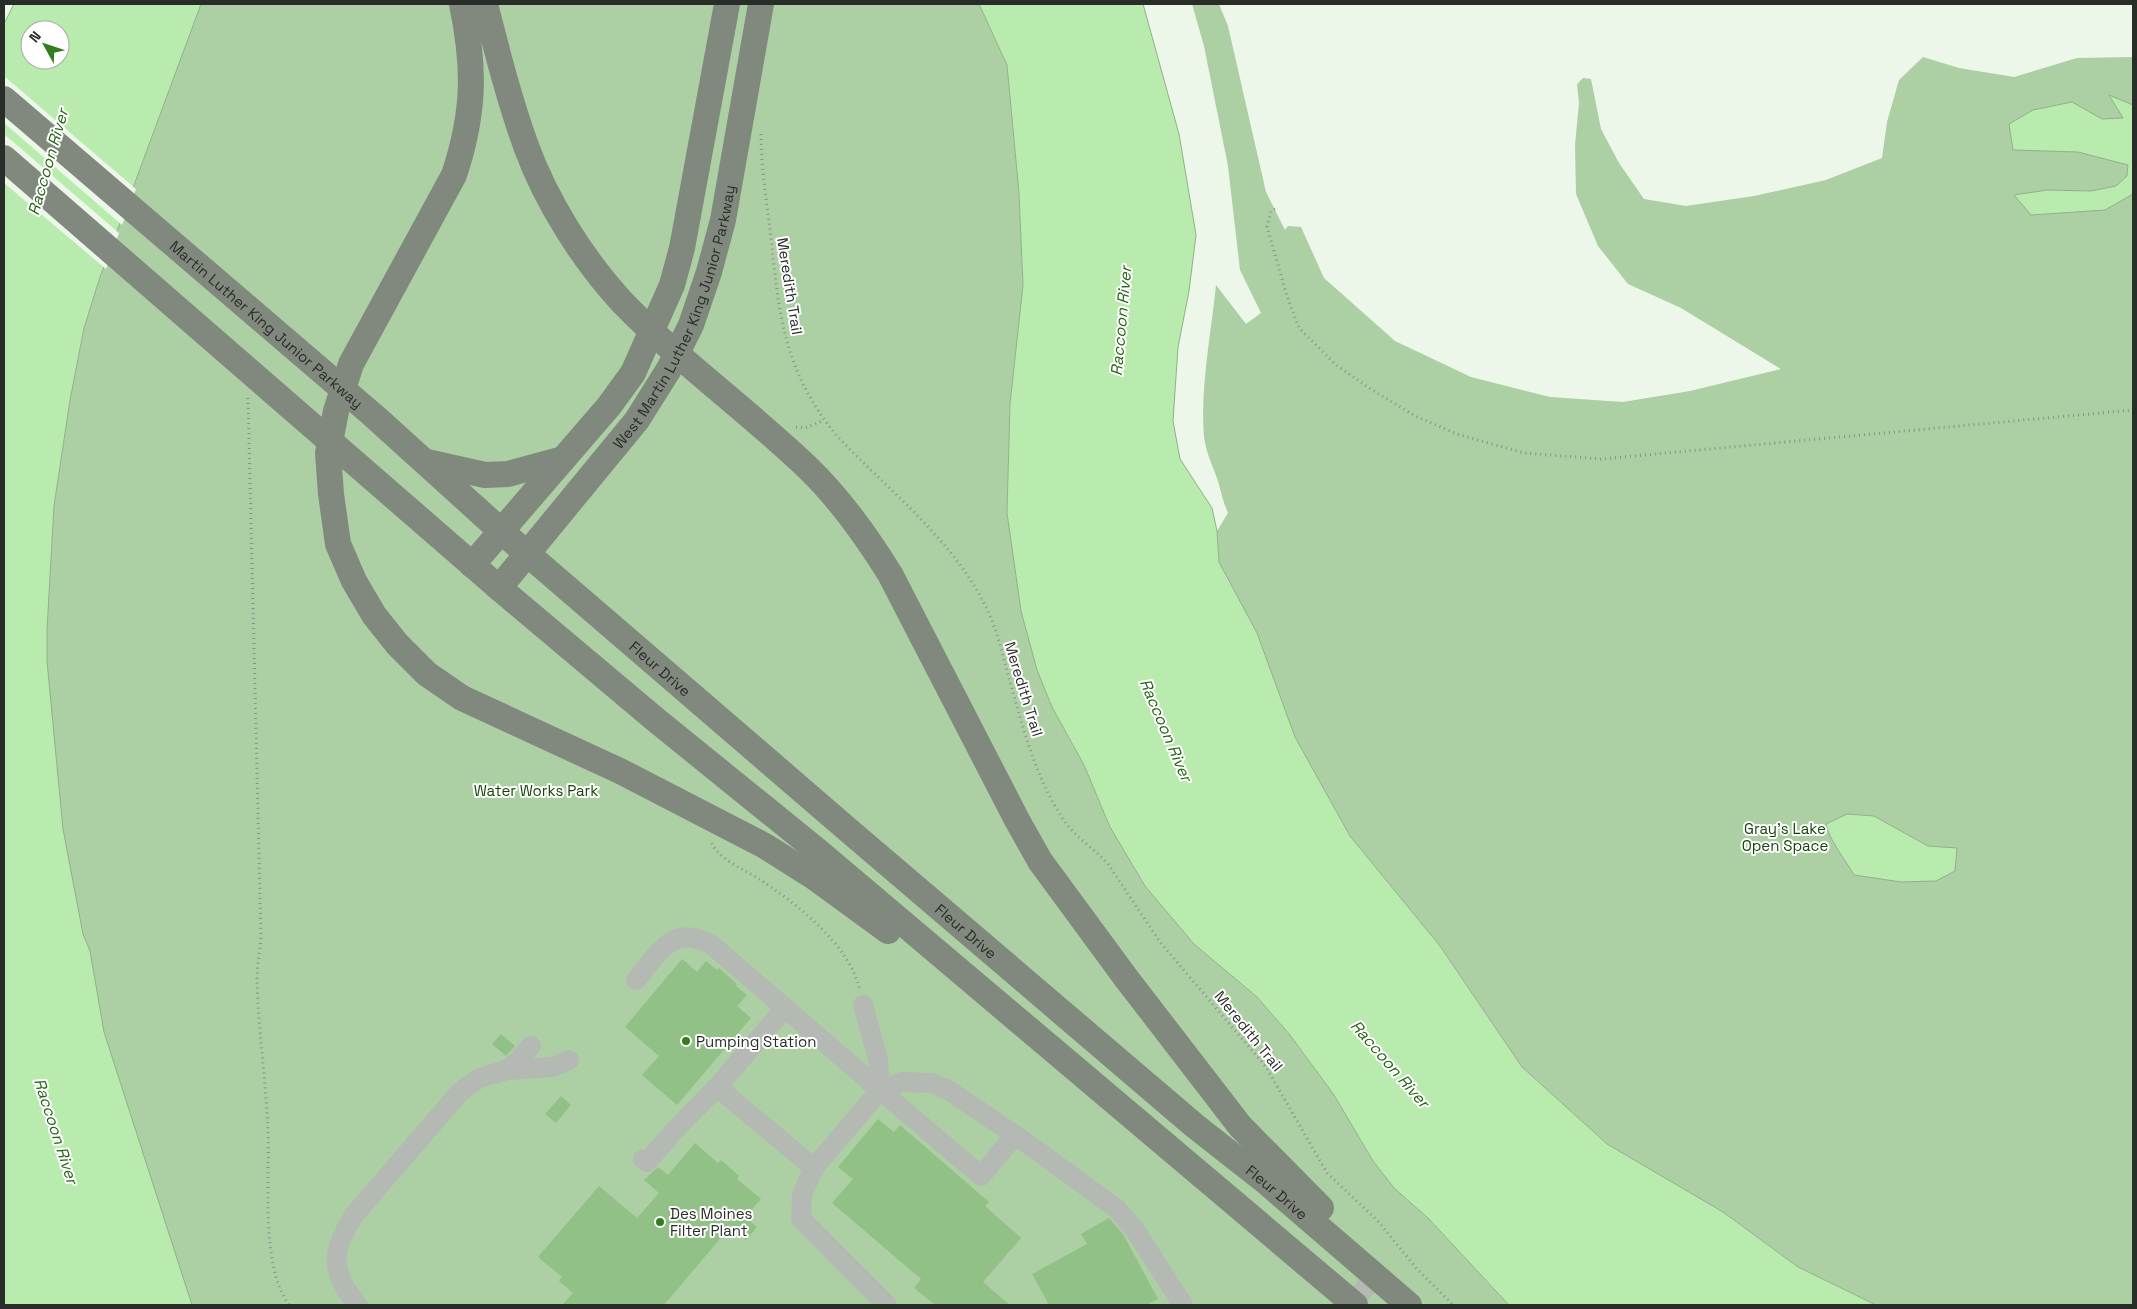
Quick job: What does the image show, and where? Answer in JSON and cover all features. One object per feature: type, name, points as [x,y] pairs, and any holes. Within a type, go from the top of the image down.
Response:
[{"type":"main road","points":[[462,4],[471,66],[470,110],[466,137],[454,175],[351,364],[336,411],[328,453],[338,544],[354,581],[374,614],[397,644],[427,674],[462,698],[620,772],[765,846],[814,877],[1070,1065]]},
{"type":"main road","points":[[485,4],[507,87],[526,147],[554,206],[592,266],[623,302],[648,327],[783,445],[839,501],[890,574],[1017,820],[1040,861],[1064,896],[1240,1126],[1419,1305]]},
{"type":"main road","name":"West Martin Luther King Junior Parkway","points":[[472,565],[609,406],[633,373],[672,285],[684,239],[727,4]]},
{"type":"main road","name":"West Martin Luther King Junior Parkway","points":[[499,588],[611,453],[655,392],[681,345],[697,308],[723,220],[762,4]]},
{"type":"main road","name":"Martin Luther King Junior Parkway","points":[[4,99],[374,416],[528,554]]},
{"type":"main road","points":[[4,158],[499,588],[656,720],[819,852],[1353,1305]]},
{"type":"main road","points":[[423,461],[485,475],[508,474],[563,459]]},
{"type":"main road","name":"Fleur Drive","points":[[528,554],[1195,1126],[1265,1182],[1409,1305]]},
{"type":"lane","points":[[636,980],[660,951],[674,938],[688,936],[699,938],[712,945],[981,1176],[1016,1135]]},
{"type":"lane","points":[[863,1005],[878,1059],[880,1090]]},
{"type":"lane","points":[[643,1159],[647,1162],[672,1129],[717,1087],[785,1008]]},
{"type":"lane","points":[[507,1070],[531,1046]]},
{"type":"lane","points":[[358,1305],[345,1290],[337,1271],[336,1256],[339,1243],[350,1221],[460,1092],[476,1080],[507,1070],[553,1067],[569,1060]]},
{"type":"lane","points":[[887,1305],[801,1219],[802,1194],[814,1168],[880,1090],[902,1082],[932,1084],[950,1091],[1016,1135],[1117,1209],[1135,1230],[1183,1305]]},
{"type":"lane","points":[[717,1087],[814,1168]]},
{"type":"lane","points":[[1353,1305],[1375,1276]]},
{"type":"path","name":"Meredith Trail","points":[[761,130],[761,147],[780,318],[788,348],[798,373],[824,420],[855,455],[938,536],[954,554],[973,582],[993,624],[1037,769],[1048,794],[1069,829],[1100,854],[1160,942],[1266,1067],[1327,1173],[1377,1220],[1418,1270],[1453,1305]]},
{"type":"path","points":[[1274,209],[1271,211],[1267,227],[1274,253],[1299,328],[1312,342],[1335,364],[1369,388],[1415,416],[1457,434],[1524,453],[1601,459],[2133,410]]},
{"type":"path","points":[[248,392],[261,937],[257,977],[268,1130],[269,1216],[272,1256],[277,1280],[289,1305]]},
{"type":"path","points":[[789,424],[805,428],[824,420]]},
{"type":"path","points":[[709,816],[712,845],[719,854],[765,884],[804,913],[830,937],[845,955],[858,980],[863,1005]]},
{"type":"green space","name":"Water Works Park","points":[[201,4],[979,4],[1007,65],[1019,193],[1023,285],[1010,404],[1007,513],[1037,670],[1052,707],[1084,765],[1110,827],[1145,886],[1194,944],[1257,997],[1290,1035],[1334,1095],[1373,1161],[1394,1188],[1428,1218],[1509,1305],[4,1305],[54,506],[70,400],[84,328],[100,277]]},
{"type":"green space","name":"Gray's Lake Open Space","points":[[1192,4],[1219,4],[1228,26],[1266,192],[1285,230],[1288,226],[1301,227],[1324,278],[1395,341],[1471,377],[1550,397],[1623,402],[1690,391],[1781,369],[1681,308],[1628,284],[1598,246],[1576,194],[1575,145],[1579,103],[1577,84],[1583,78],[1591,79],[1601,129],[1619,163],[1644,199],[1686,206],[1754,196],[1826,180],[1882,158],[1887,122],[1899,80],[1923,57],[1959,68],[2014,77],[2077,58],[2133,57],[2133,1305],[1876,1305],[1798,1267],[1723,1212],[1607,1144],[1522,1067],[1440,946],[1350,836],[1295,737],[1257,634],[1219,562],[1217,531],[1228,513],[1206,449],[1203,418],[1203,399],[1216,285],[1246,324],[1261,313],[1240,270],[1228,166],[1204,46]]},
{"type":"water","name":"Raccoon River","points":[[14,4],[201,4],[100,277],[84,328],[70,400],[54,506],[47,630],[47,661],[63,829],[83,934],[90,951],[104,1032],[192,1305],[4,1305],[4,24]]},
{"type":"water","name":"Raccoon River","points":[[979,4],[1143,4],[1179,134],[1196,235],[1189,291],[1178,347],[1173,421],[1180,459],[1212,508],[1217,531],[1219,562],[1257,633],[1295,737],[1350,836],[1440,946],[1522,1067],[1607,1144],[1723,1212],[1798,1267],[1876,1305],[1509,1305],[1428,1218],[1394,1188],[1373,1161],[1334,1095],[1290,1035],[1257,997],[1194,944],[1145,886],[1110,827],[1084,765],[1052,707],[1037,670],[1021,611],[1007,513],[1010,404],[1023,285],[1019,193],[1007,65]]},
{"type":"water","points":[[2109,95],[2133,105],[2133,194],[2105,210],[2031,215],[2014,195],[2048,190],[2091,191],[2116,186],[2127,176],[2128,165],[2078,152],[2013,150],[2009,124],[2033,110],[2072,102],[2102,119],[2123,118]]},
{"type":"water","points":[[1847,814],[1874,816],[1928,846],[1957,848],[1955,871],[1936,881],[1901,882],[1854,875],[1834,843],[1826,824]]},
{"type":"pier","points":[[4,76],[136,189],[122,225],[4,123]]},
{"type":"pier","points":[[4,134],[119,233],[106,269],[4,183]]},
{"type":"building","name":"Pumping Station","points":[[682,959],[697,972],[706,961],[717,970],[719,968],[747,995],[737,1006],[751,1018],[677,1105],[642,1075],[659,1056],[625,1027]]},
{"type":"building","points":[[501,1034],[515,1046],[506,1056],[492,1044]]},
{"type":"building","points":[[561,1096],[571,1105],[556,1123],[545,1114]]},
{"type":"building","points":[[878,1119],[894,1132],[900,1125],[989,1202],[985,1206],[1021,1238],[983,1282],[1010,1305],[935,1305],[914,1288],[921,1279],[832,1203],[853,1179],[838,1167]]},
{"type":"building","name":"Des Moines Filter Plant","points":[[695,1143],[718,1163],[721,1160],[739,1176],[737,1179],[761,1199],[745,1217],[757,1227],[746,1240],[730,1227],[664,1305],[562,1305],[573,1293],[559,1281],[562,1277],[538,1257],[599,1186],[637,1218],[659,1193],[644,1180],[658,1167],[668,1175]]},
{"type":"building","points":[[1109,1218],[1123,1234],[1158,1299],[1146,1305],[1049,1305],[1032,1274],[1087,1244],[1081,1234]]},
{"type":"place","name":"Pumping Station","points":[[686,1041]]},
{"type":"place","name":"Des Moines Filter Plant","points":[[660,1222]]}]
